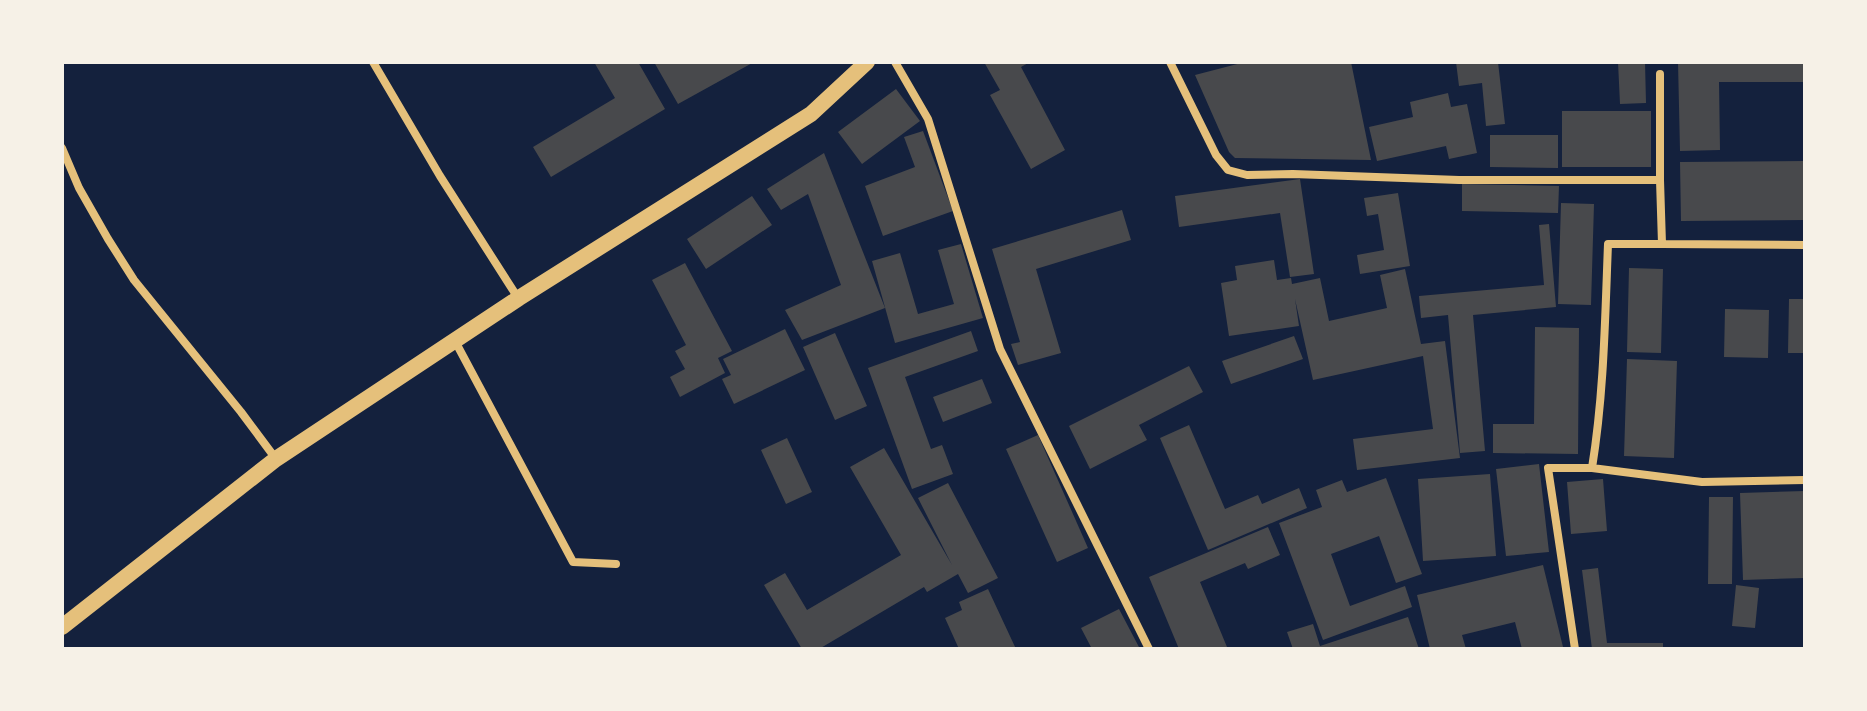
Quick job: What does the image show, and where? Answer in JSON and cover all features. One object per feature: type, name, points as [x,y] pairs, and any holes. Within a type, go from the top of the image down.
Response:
[{"type":"main road","points":[[62,627],[276,459],[519,298],[811,114],[867,62]]},
{"type":"street","points":[[373,62],[440,176],[519,298]]},
{"type":"street","points":[[895,62],[928,119],[1000,349],[1149,649]]},
{"type":"street","points":[[1170,62],[1216,155],[1228,170],[1237,173],[1459,180],[1660,180]]},
{"type":"street","points":[[1660,74],[1662,244]]},
{"type":"street","points":[[62,148],[79,188],[134,280],[276,459]]},
{"type":"street","points":[[1592,468],[1603,371],[1608,244],[1805,245]]},
{"type":"street","points":[[454,341],[573,562],[616,564]]},
{"type":"street","points":[[1575,649],[1548,468],[1592,468],[1702,482],[1805,480]]},
{"type":"building","points":[[594,62],[638,62],[665,109],[551,177],[533,147],[615,98]]},
{"type":"building","points":[[654,62],[754,62],[678,104]]},
{"type":"building","points":[[984,62],[1030,62],[1021,67],[1065,150],[1031,169],[990,95],[1000,90]]},
{"type":"building","points":[[1245,62],[1351,62],[1371,160],[1235,158],[1229,152],[1195,75]]},
{"type":"building","points":[[1456,62],[1498,62],[1505,124],[1486,126],[1482,83],[1459,86]]},
{"type":"building","points":[[1618,62],[1645,62],[1646,103],[1620,104]]},
{"type":"building","points":[[1678,62],[1803,62],[1803,82],[1719,82],[1720,150],[1680,151]]},
{"type":"building","points":[[896,89],[920,121],[862,164],[838,132]]},
{"type":"building","points":[[1448,93],[1451,107],[1467,104],[1477,153],[1449,159],[1446,146],[1377,161],[1369,127],[1413,117],[1410,102]]},
{"type":"building","points":[[1562,111],[1651,111],[1651,167],[1562,167]]},
{"type":"building","points":[[923,131],[953,211],[883,236],[865,186],[915,167],[904,137]]},
{"type":"building","points":[[1490,135],[1558,135],[1558,168],[1490,167]]},
{"type":"building","points":[[824,153],[885,308],[802,340],[785,310],[841,285],[808,194],[781,210],[767,189]]},
{"type":"building","points":[[1805,161],[1805,220],[1681,221],[1680,162]]},
{"type":"building","points":[[1300,179],[1314,274],[1290,277],[1280,213],[1179,227],[1175,196]]},
{"type":"building","points":[[1462,184],[1559,186],[1558,213],[1462,211]]},
{"type":"building","points":[[1398,193],[1410,266],[1360,274],[1357,255],[1384,250],[1378,214],[1367,216],[1364,198]]},
{"type":"building","points":[[752,196],[772,225],[706,269],[687,239]]},
{"type":"building","points":[[1561,203],[1594,204],[1591,305],[1558,304]]},
{"type":"building","points":[[1122,210],[1131,240],[1036,269],[1061,353],[1018,365],[1011,344],[1020,342],[992,249]]},
{"type":"building","points":[[1549,224],[1556,307],[1473,315],[1485,451],[1460,453],[1448,315],[1421,318],[1419,296],[1544,285],[1539,225]]},
{"type":"building","points":[[961,244],[983,318],[895,343],[872,261],[900,253],[918,314],[954,304],[938,250]]},
{"type":"building","points":[[1274,260],[1277,280],[1291,278],[1292,284],[1320,278],[1329,321],[1387,308],[1380,275],[1405,269],[1421,344],[1445,341],[1460,458],[1357,470],[1353,439],[1433,429],[1423,356],[1313,380],[1295,299],[1299,326],[1229,336],[1221,283],[1237,280],[1235,266]]},
{"type":"building","points":[[685,263],[732,351],[718,358],[725,373],[680,397],[670,377],[685,369],[675,351],[686,345],[652,280]]},
{"type":"building","points":[[1629,268],[1663,269],[1661,353],[1627,352]]},
{"type":"building","points":[[1789,299],[1805,299],[1805,353],[1788,353]]},
{"type":"building","points":[[1725,309],[1769,310],[1768,358],[1724,357]]},
{"type":"building","points":[[1535,327],[1579,328],[1578,454],[1493,453],[1493,424],[1534,424]]},
{"type":"building","points":[[785,329],[805,370],[734,404],[722,379],[731,375],[723,359]]},
{"type":"building","points":[[971,331],[978,351],[905,377],[931,449],[942,445],[953,474],[912,489],[868,368]]},
{"type":"building","points":[[835,333],[867,406],[835,420],[803,347]]},
{"type":"building","points":[[1294,336],[1303,359],[1231,384],[1222,361]]},
{"type":"building","points":[[1627,359],[1677,361],[1674,458],[1624,456]]},
{"type":"building","points":[[1189,366],[1203,392],[1139,425],[1147,440],[1090,469],[1069,426]]},
{"type":"building","points":[[982,379],[992,403],[943,422],[933,397]]},
{"type":"building","points":[[1189,425],[1225,509],[1258,495],[1262,504],[1299,488],[1307,508],[1208,550],[1160,438]]},
{"type":"building","points":[[1038,435],[1088,548],[1057,562],[1006,449]]},
{"type":"building","points":[[787,438],[812,492],[786,504],[761,450]]},
{"type":"building","points":[[884,448],[952,565],[918,498],[948,483],[998,578],[968,593],[958,574],[927,592],[924,587],[819,649],[802,649],[764,585],[785,573],[807,610],[901,555],[850,467]]},
{"type":"building","points":[[1539,464],[1549,552],[1506,556],[1496,469]]},
{"type":"building","points":[[1490,474],[1496,556],[1423,561],[1418,479]]},
{"type":"building","points":[[1386,478],[1422,574],[1396,583],[1379,536],[1331,554],[1350,606],[1405,586],[1412,607],[1323,640],[1279,523],[1322,507],[1316,490],[1342,480],[1347,492]]},
{"type":"building","points":[[1603,479],[1607,531],[1571,534],[1567,482]]},
{"type":"building","points":[[1805,491],[1805,578],[1743,580],[1740,493]]},
{"type":"building","points":[[1709,497],[1733,497],[1732,584],[1708,584]]},
{"type":"building","points":[[1268,527],[1280,555],[1248,569],[1245,563],[1200,582],[1227,647],[1179,649],[1149,577]]},
{"type":"building","points":[[1543,565],[1563,647],[1522,649],[1515,622],[1462,635],[1466,649],[1430,649],[1417,595]]},
{"type":"building","points":[[1598,568],[1607,643],[1663,643],[1663,649],[1592,649],[1582,570]]},
{"type":"building","points":[[1736,585],[1759,588],[1755,628],[1732,626]]},
{"type":"building","points":[[988,589],[1016,649],[959,649],[945,618],[962,610],[959,602]]},
{"type":"building","points":[[1119,609],[1140,649],[1092,649],[1081,628]]},
{"type":"building","points":[[1408,617],[1419,649],[1293,649],[1287,632],[1313,624],[1320,646]]}]
